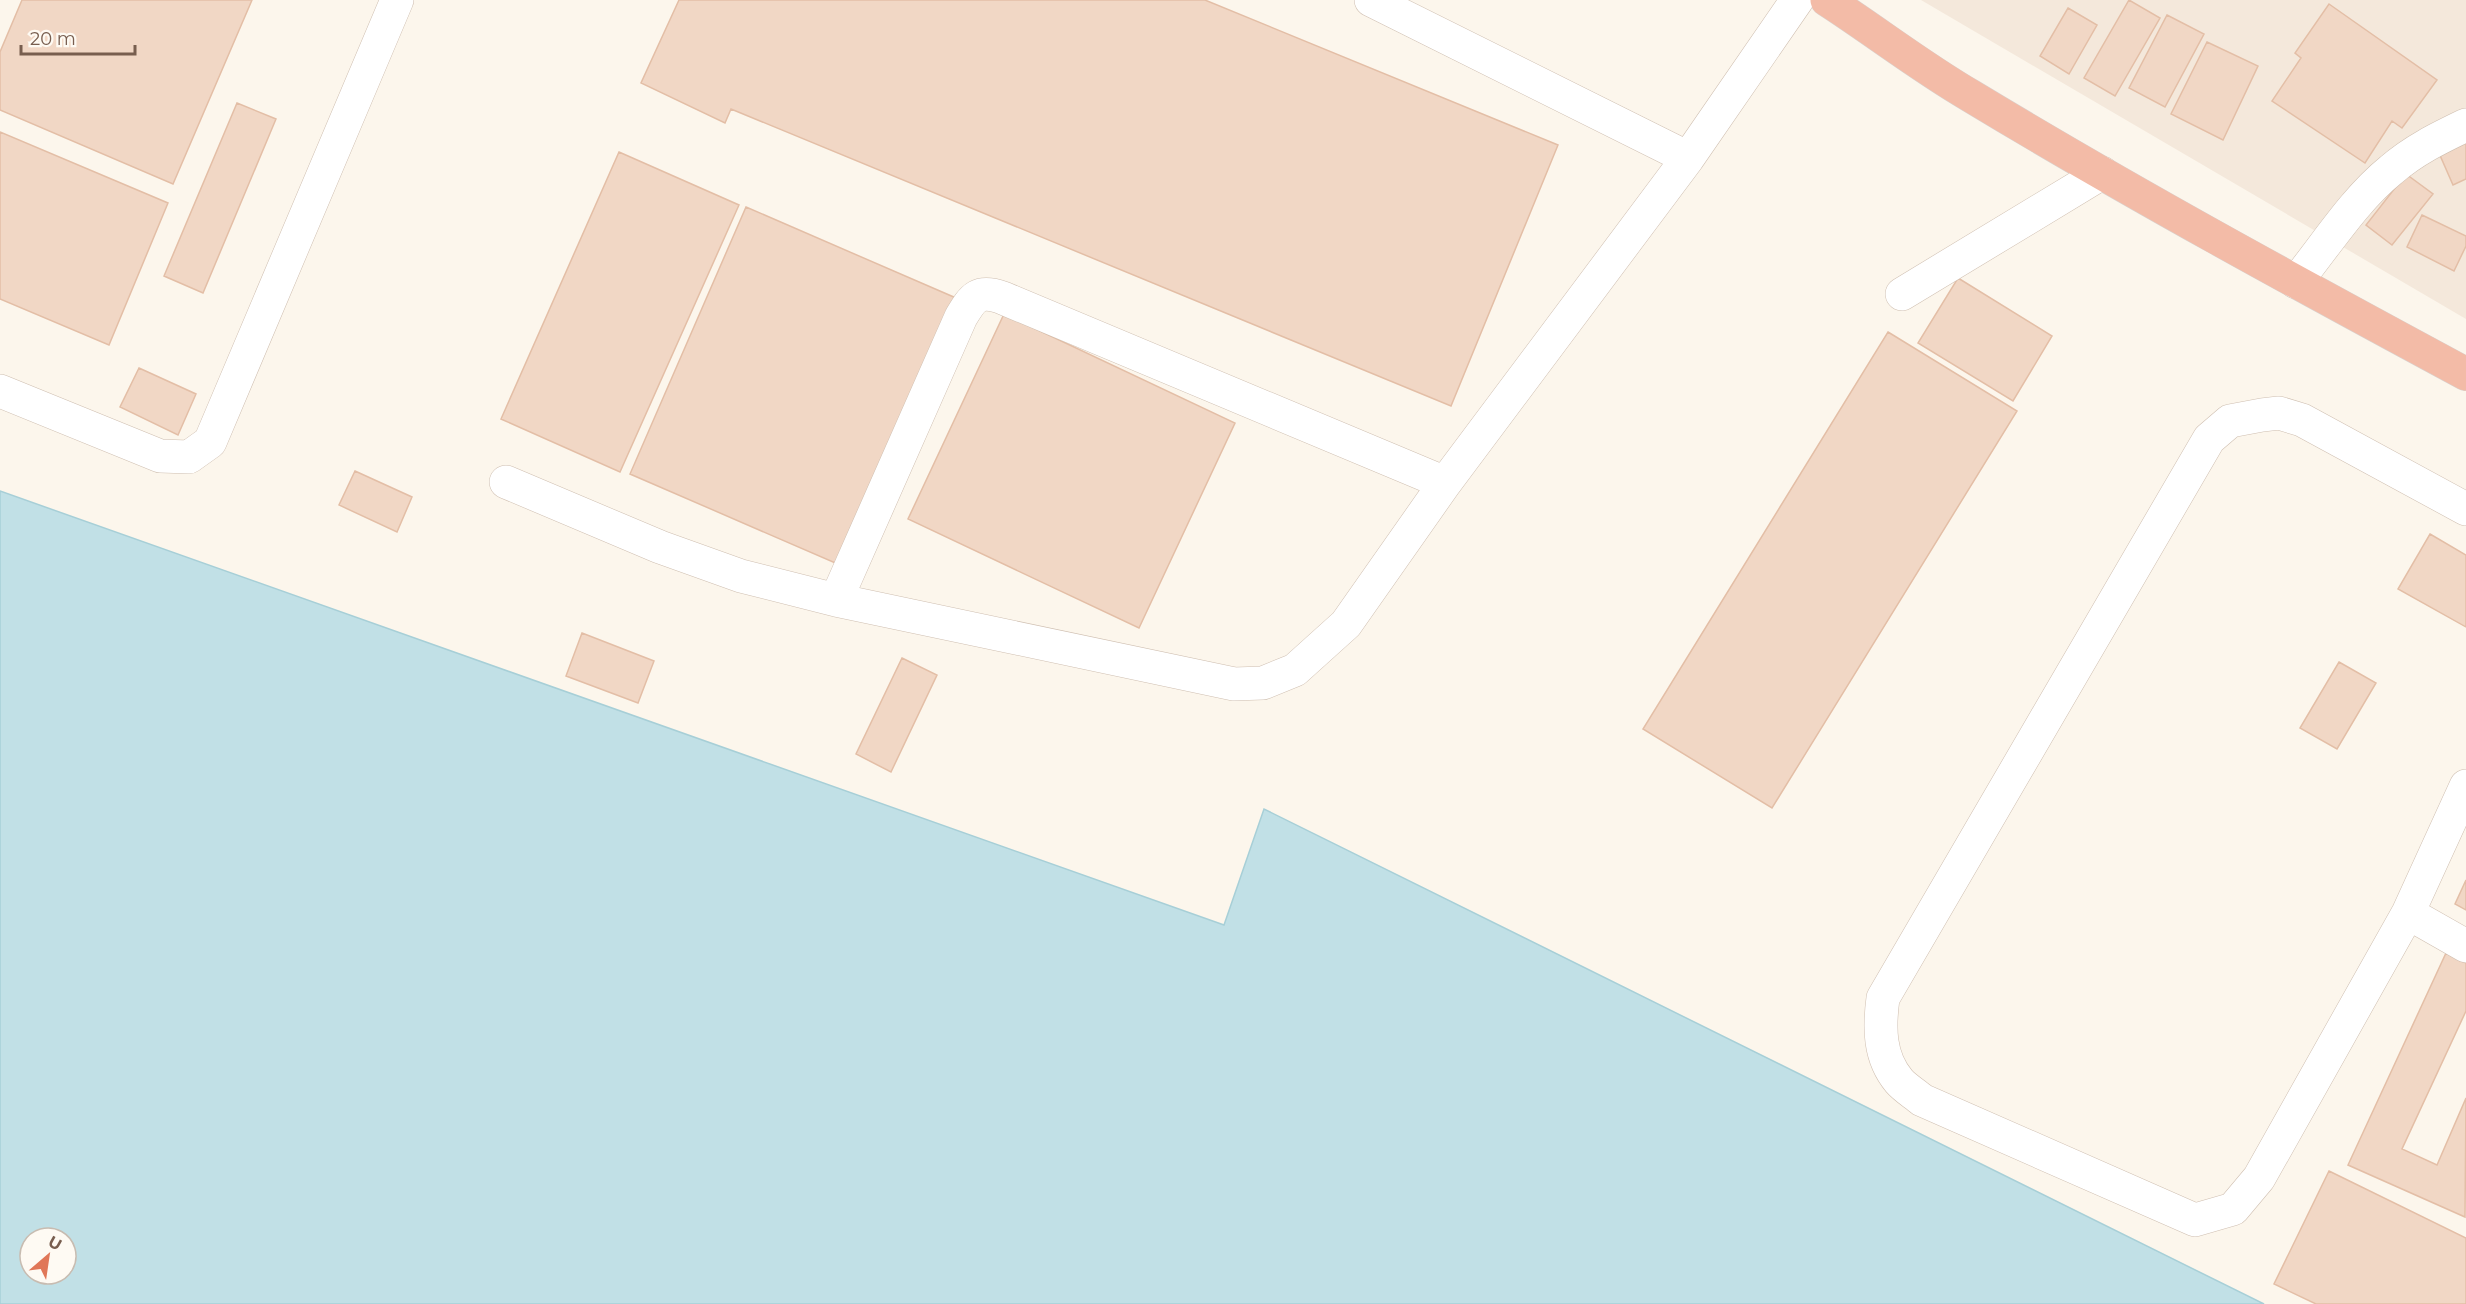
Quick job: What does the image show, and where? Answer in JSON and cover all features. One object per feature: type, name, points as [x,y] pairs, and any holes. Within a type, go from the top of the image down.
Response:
[{"type":"highway","points":[[1841,4],[1968,95],[2296,282],[2466,374]]},
{"type":"street","points":[[0,391],[160,456],[189,457],[210,442],[397,0]]},
{"type":"street","points":[[1371,0],[1688,158]]},
{"type":"street","points":[[506,482],[660,547],[741,576],[836,600],[1234,684],[1263,683],[1295,670],[1346,624],[1445,483],[1688,158],[1797,0]]},
{"type":"street","points":[[2296,282],[2359,202],[2390,170],[2426,144],[2466,125]]},
{"type":"street","points":[[1902,294],[2102,173]]},
{"type":"street","points":[[836,600],[961,318],[971,300],[982,293],[1003,298],[1445,483]]},
{"type":"street","points":[[2466,509],[2302,420],[2279,413],[2230,421],[2209,439],[1883,998],[1879,1025],[1884,1053],[1899,1082],[1922,1100],[2195,1220],[2234,1209],[2259,1178],[2408,914],[2466,786]]},
{"type":"street","points":[[2408,914],[2466,946]]},
{"type":"shaded area","points":[[1921,0],[2466,0],[2466,319]]},
{"type":"water","points":[[0,491],[1224,925],[1264,809],[2264,1304],[0,1304]]},
{"type":"building","points":[[22,0],[252,0],[173,184],[0,110],[0,52]]},
{"type":"building","points":[[679,0],[1205,0],[1558,145],[1451,406],[731,109],[725,123],[641,83]]},
{"type":"building","points":[[2129,0],[2160,18],[2115,96],[2084,78]]},
{"type":"building","points":[[2329,4],[2437,80],[2402,128],[2392,121],[2365,163],[2272,101],[2301,58],[2295,53]]},
{"type":"building","points":[[2068,8],[2097,25],[2069,74],[2040,56]]},
{"type":"building","points":[[2167,15],[2204,34],[2165,107],[2129,88]]},
{"type":"building","points":[[2207,42],[2258,66],[2223,140],[2171,114]]},
{"type":"building","points":[[237,103],[276,119],[203,293],[164,276]]},
{"type":"building","points":[[0,132],[168,203],[109,345],[0,299]]},
{"type":"building","points":[[2466,140],[2466,179],[2453,185],[2439,153]]},
{"type":"building","points":[[619,152],[739,205],[620,472],[501,419]]},
{"type":"building","points":[[2406,174],[2433,194],[2392,245],[2366,225]]},
{"type":"building","points":[[746,207],[956,298],[840,565],[630,474]]},
{"type":"building","points":[[2422,215],[2466,236],[2466,246],[2454,271],[2407,247]]},
{"type":"building","points":[[1958,278],[2052,336],[2013,401],[1918,343]]},
{"type":"building","points":[[1004,314],[1235,423],[1139,628],[908,519]]},
{"type":"building","points":[[1888,332],[2017,411],[1772,808],[1643,729]]},
{"type":"building","points":[[139,368],[196,394],[178,435],[120,407]]},
{"type":"building","points":[[355,471],[412,497],[397,532],[339,505]]},
{"type":"building","points":[[2430,534],[2466,555],[2466,627],[2398,589]]},
{"type":"building","points":[[582,633],[654,661],[638,703],[566,676]]},
{"type":"building","points":[[902,658],[937,675],[891,772],[856,754]]},
{"type":"building","points":[[2339,662],[2376,683],[2337,749],[2300,728]]},
{"type":"building","points":[[2466,880],[2466,910],[2455,904]]},
{"type":"building","points":[[2446,953],[2466,963],[2466,1011],[2402,1149],[2437,1165],[2466,1098],[2465,1217],[2348,1165]]},
{"type":"building","points":[[2329,1171],[2466,1238],[2466,1304],[2316,1304],[2274,1284]]}]
